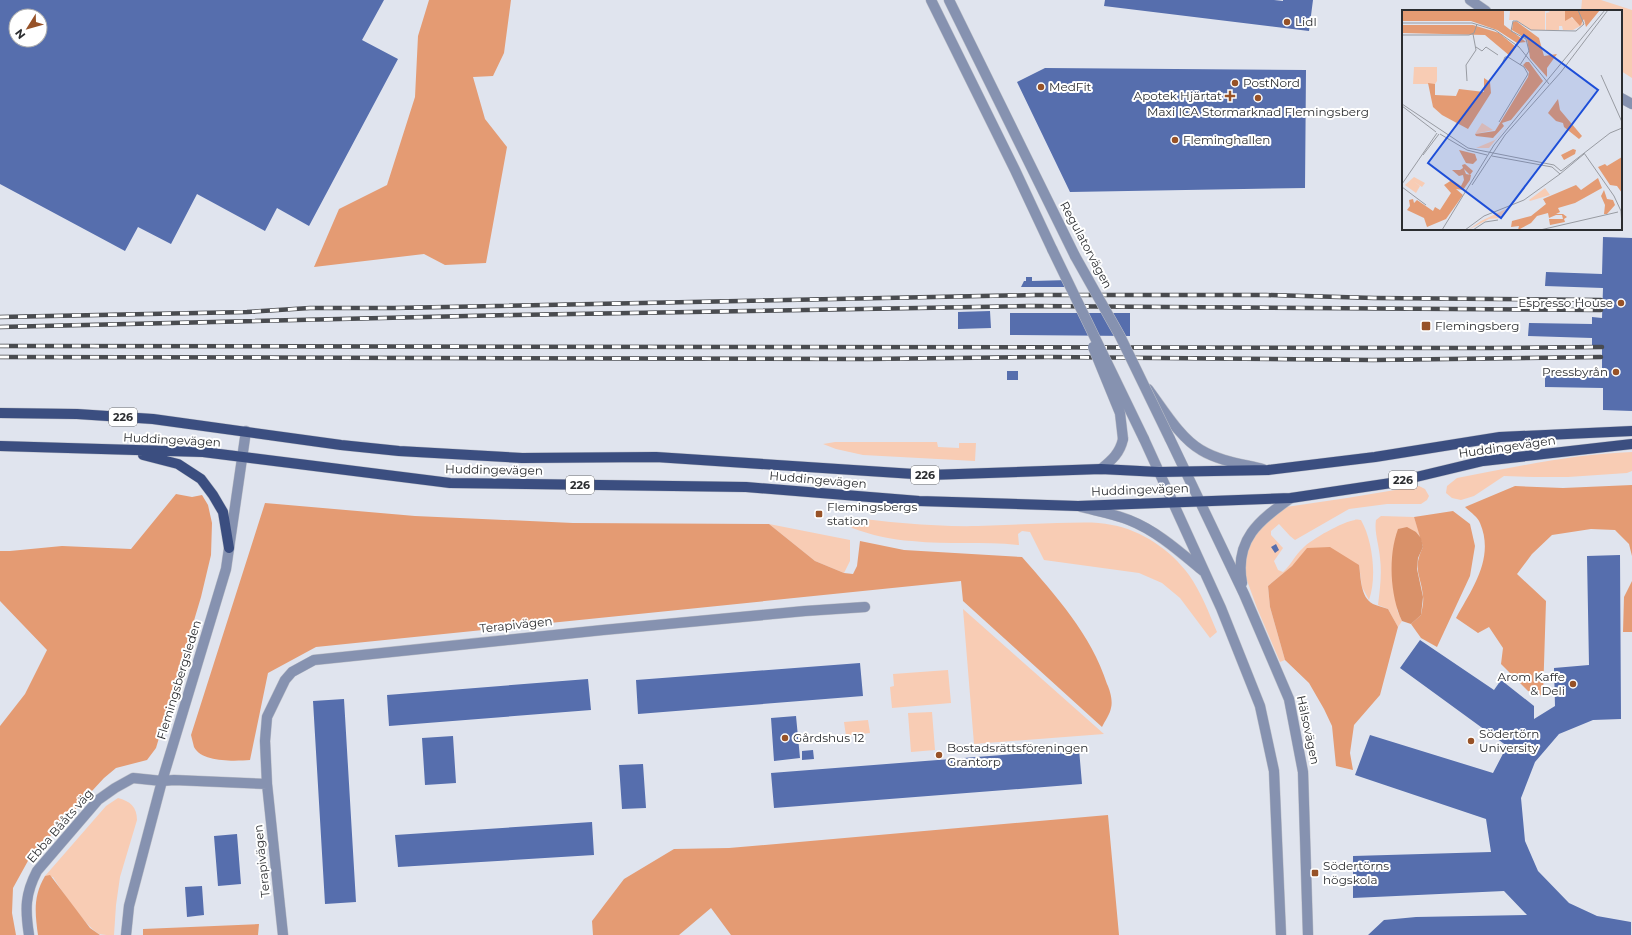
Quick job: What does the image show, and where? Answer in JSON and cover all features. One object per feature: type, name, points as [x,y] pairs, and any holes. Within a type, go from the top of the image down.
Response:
[{"type":"main road","name":"Huddingevägen","points":[[0,413],[77,414],[153,419],[341,445],[392,450],[522,458],[656,457],[929,475],[1101,469],[1159,472],[1268,470],[1375,457],[1500,437],[1632,431]]},
{"type":"main road","name":"Huddingevägen","points":[[0,446],[203,452],[450,483],[746,487],[920,501],[1078,506],[1291,498],[1391,483],[1484,461],[1632,444]]},
{"type":"main road","points":[[121,450],[178,464],[201,479],[214,496],[223,512],[229,548]]},
{"type":"street","points":[[931,0],[1016,170],[1052,249],[1144,438],[1205,572],[1260,706],[1274,771],[1282,935]]},
{"type":"street","name":"Regulatorvägen","points":[[949,0],[1075,256],[1120,336],[1144,383],[1200,501]]},
{"type":"street","points":[[1470,0],[1485,10]]},
{"type":"street","points":[[1622,99],[1632,104]]},
{"type":"street","points":[[1052,249],[1120,413],[1123,439],[1121,447],[1116,456],[1101,469]]},
{"type":"street","points":[[1144,383],[1185,438],[1201,450],[1211,455],[1268,470]]},
{"type":"street","name":"Flemingsbergsleden","points":[[126,935],[129,906],[162,781],[226,569],[246,431]]},
{"type":"street","points":[[1244,594],[1240,572],[1240,559],[1244,545],[1259,522],[1291,498]]},
{"type":"street","name":"Hälsovägen","points":[[1200,501],[1244,594],[1289,698],[1303,772],[1308,935]]},
{"type":"street","points":[[1078,506],[1129,520],[1151,531],[1205,572]]},
{"type":"street","name":"Terapivägen","points":[[283,935],[267,784],[265,741],[267,717],[285,680],[292,672],[314,660],[603,630],[805,611],[865,607]]},
{"type":"street","name":"Ebba Bååts väg","points":[[29,935],[25,908],[28,890],[38,871],[66,837],[98,800],[115,788],[133,778],[162,781]]},
{"type":"street","points":[[162,781],[174,780],[267,784]]},
{"type":"shaded area","points":[[429,0],[511,0],[504,53],[493,76],[473,77],[485,119],[507,147],[486,263],[445,265],[424,254],[314,267],[339,209],[387,185],[415,97],[418,36]]},
{"type":"shaded area","points":[[1582,0],[1601,0],[1632,10],[1632,78],[1622,72],[1622,10],[1581,10]]},
{"type":"shaded area","points":[[835,442],[937,442],[938,447],[959,448],[959,443],[976,443],[975,461],[863,455],[836,449],[823,444]]},
{"type":"shaded area","points":[[1632,452],[1632,471],[1627,473],[1568,477],[1504,476],[1474,496],[1461,500],[1452,498],[1446,493],[1447,486],[1457,478],[1566,458]]},
{"type":"shaded area","points":[[1632,485],[1632,556],[1629,544],[1615,530],[1591,529],[1552,535],[1532,554],[1517,574],[1546,601],[1543,696],[1528,691],[1501,664],[1503,648],[1489,627],[1478,633],[1456,618],[1480,573],[1485,549],[1484,536],[1479,521],[1465,507],[1515,486],[1563,488]]},
{"type":"shaded area","points":[[1419,486],[1425,489],[1429,496],[1427,500],[1421,504],[1387,504],[1349,509],[1295,540],[1279,524],[1271,531],[1271,535],[1283,548],[1274,561],[1278,570],[1283,572],[1300,551],[1313,540],[1350,521],[1361,520],[1371,549],[1373,571],[1373,581],[1369,600],[1362,587],[1359,565],[1307,549],[1292,566],[1268,586],[1270,607],[1285,660],[1280,662],[1245,575],[1244,560],[1257,529],[1286,507]]},
{"type":"shaded area","points":[[176,494],[192,497],[202,495],[208,505],[212,523],[211,555],[201,597],[156,748],[147,760],[116,768],[104,778],[29,859],[13,888],[12,913],[16,935],[0,935],[0,726],[25,694],[47,650],[0,601],[0,551],[62,546],[131,549]]},
{"type":"shaded area","points":[[265,503],[415,516],[573,523],[769,524],[815,561],[844,573],[853,574],[857,566],[860,541],[904,550],[1022,557],[1060,601],[1082,632],[1100,666],[1110,692],[1112,705],[1109,715],[1102,727],[963,601],[961,581],[316,647],[268,673],[250,760],[220,760],[204,756],[198,752],[194,747],[191,735]]},
{"type":"shaded area","points":[[1453,511],[1470,524],[1475,546],[1470,576],[1437,647],[1421,638],[1411,624],[1421,615],[1423,601],[1418,572],[1418,561],[1423,547],[1414,517]]},
{"type":"shaded area","points":[[1381,516],[1414,517],[1421,538],[1416,532],[1397,610],[1402,621],[1398,627],[1388,609],[1378,605],[1381,570],[1376,534],[1376,520]]},
{"type":"shaded area","points":[[845,517],[945,526],[1084,522],[1105,524],[1134,531],[1155,542],[1182,566],[1197,588],[1217,632],[1210,638],[1180,598],[1162,583],[1139,573],[1044,560],[1030,532],[1022,531],[1018,534],[1019,545],[992,543],[939,543],[897,540],[852,528]]},
{"type":"shaded area","points":[[769,524],[850,540],[850,561],[844,573],[815,561]]},
{"type":"shaded area","points":[[1407,527],[1416,532],[1421,538],[1423,547],[1418,558],[1417,569],[1423,597],[1421,615],[1411,624],[1402,621],[1398,611],[1392,575],[1393,551],[1398,529]]},
{"type":"shaded area","points":[[1330,547],[1359,565],[1363,592],[1366,597],[1373,604],[1388,609],[1398,627],[1380,695],[1354,725],[1350,753],[1353,770],[1336,766],[1332,726],[1309,683],[1285,660],[1270,607],[1268,586],[1292,566],[1307,548]]},
{"type":"shaded area","points":[[1632,581],[1632,632],[1623,632],[1624,597]]},
{"type":"shaded area","points":[[963,609],[1104,734],[974,744]]},
{"type":"shaded area","points":[[948,670],[951,703],[892,708],[890,687],[894,686],[893,674]]},
{"type":"shaded area","points":[[932,712],[935,750],[911,752],[908,713]]},
{"type":"shaded area","points":[[868,720],[870,733],[846,736],[844,722]]},
{"type":"shaded area","points":[[118,798],[132,805],[137,815],[137,820],[120,877],[114,935],[102,935],[87,924],[53,877],[45,876],[106,806]]},
{"type":"shaded area","points":[[1108,815],[1119,935],[731,935],[711,908],[679,935],[593,935],[592,921],[624,879],[674,849],[729,848]]},
{"type":"shaded area","points":[[50,875],[90,928],[100,935],[38,935],[36,905],[38,891],[45,876]]},
{"type":"shaded area","points":[[259,924],[258,935],[143,935],[143,929]]},
{"type":"building","points":[[0,0],[384,0],[362,40],[398,59],[309,226],[277,208],[265,231],[197,194],[171,244],[138,227],[125,251],[0,184]]},
{"type":"building","points":[[1105,0],[1313,0],[1309,31],[1104,6]]},
{"type":"building","name":"Fleminghallen","points":[[1045,68],[1306,70],[1305,188],[1070,192],[1017,82]]},
{"type":"building","name":"Flemingsberg","points":[[1603,237],[1632,238],[1632,411],[1603,410],[1603,388],[1545,387],[1545,373],[1602,375],[1602,345],[1592,345],[1592,338],[1528,336],[1529,323],[1592,324],[1592,317],[1602,318],[1603,288],[1545,286],[1546,272],[1602,274]]},
{"type":"building","points":[[1026,277],[1032,277],[1032,281],[1069,280],[1070,287],[1021,287],[1024,281],[1026,281]]},
{"type":"building","points":[[990,311],[991,328],[958,329],[958,312]]},
{"type":"building","points":[[1010,313],[1130,313],[1130,336],[1010,335]]},
{"type":"building","points":[[1007,371],[1018,371],[1018,380],[1007,380]]},
{"type":"building","points":[[1276,544],[1279,550],[1275,553],[1271,547]]},
{"type":"building","points":[[1620,555],[1621,719],[1593,720],[1559,734],[1535,762],[1521,798],[1525,841],[1538,871],[1569,903],[1597,916],[1631,922],[1631,935],[1368,935],[1384,920],[1416,917],[1527,915],[1504,891],[1353,898],[1353,856],[1491,852],[1486,819],[1355,775],[1370,735],[1493,773],[1507,746],[1400,668],[1420,640],[1494,690],[1501,680],[1534,706],[1534,719],[1555,706],[1554,668],[1589,665],[1587,556]]},
{"type":"building","points":[[860,663],[863,696],[638,714],[636,680]]},
{"type":"building","points":[[588,679],[591,710],[389,726],[387,695]]},
{"type":"building","points":[[344,699],[356,902],[325,904],[313,701]]},
{"type":"building","name":"Gårdshus 12","points":[[796,716],[800,758],[774,761],[771,718]]},
{"type":"building","points":[[453,736],[456,783],[425,785],[422,738]]},
{"type":"building","points":[[1079,749],[1082,784],[774,808],[771,773]]},
{"type":"building","points":[[813,750],[814,759],[802,760],[802,751]]},
{"type":"building","points":[[643,764],[646,808],[622,809],[619,765]]},
{"type":"building","points":[[592,822],[594,855],[398,867],[395,835]]},
{"type":"building","points":[[237,834],[241,884],[218,886],[214,836]]},
{"type":"building","points":[[202,886],[204,915],[187,917],[185,887]]},
{"type":"railway","points":[[0,317],[247,312],[310,308],[394,308],[1035,295],[1266,295],[1374,298],[1601,300]]},
{"type":"railway","points":[[0,327],[514,315],[1029,306],[1601,310]]},
{"type":"railway","points":[[0,346],[1602,347]]},
{"type":"railway","points":[[0,357],[867,359],[1048,357],[1373,360],[1601,357]]},
{"type":"place","name":"Lidl","points":[[1287,22]]},
{"type":"place","name":"PostNord","points":[[1235,83]]},
{"type":"place","name":"MedFit","points":[[1041,87]]},
{"type":"place","name":"Apotek Hjärtat","points":[[1230,96]]},
{"type":"place","name":"Maxi ICA Stormarknad Flemingsberg","points":[[1258,98]]},
{"type":"place","name":"Fleminghallen","points":[[1175,140]]},
{"type":"place","name":"Espresso House","points":[[1621,303]]},
{"type":"place","name":"Flemingsberg","points":[[1426,326]]},
{"type":"place","name":"Pressbyrån","points":[[1616,372]]},
{"type":"place","name":"Flemingsbergs station","points":[[819,514]]},
{"type":"place","name":"Arom Kaffe & Deli","points":[[1573,684]]},
{"type":"place","name":"Gårdshus 12","points":[[785,738]]},
{"type":"place","name":"Södertörn University","points":[[1471,741]]},
{"type":"place","name":"Bostadsrättsföreningen Grantorp","points":[[939,755]]},
{"type":"place","name":"Södertörns högskola","points":[[1315,873]]}]
